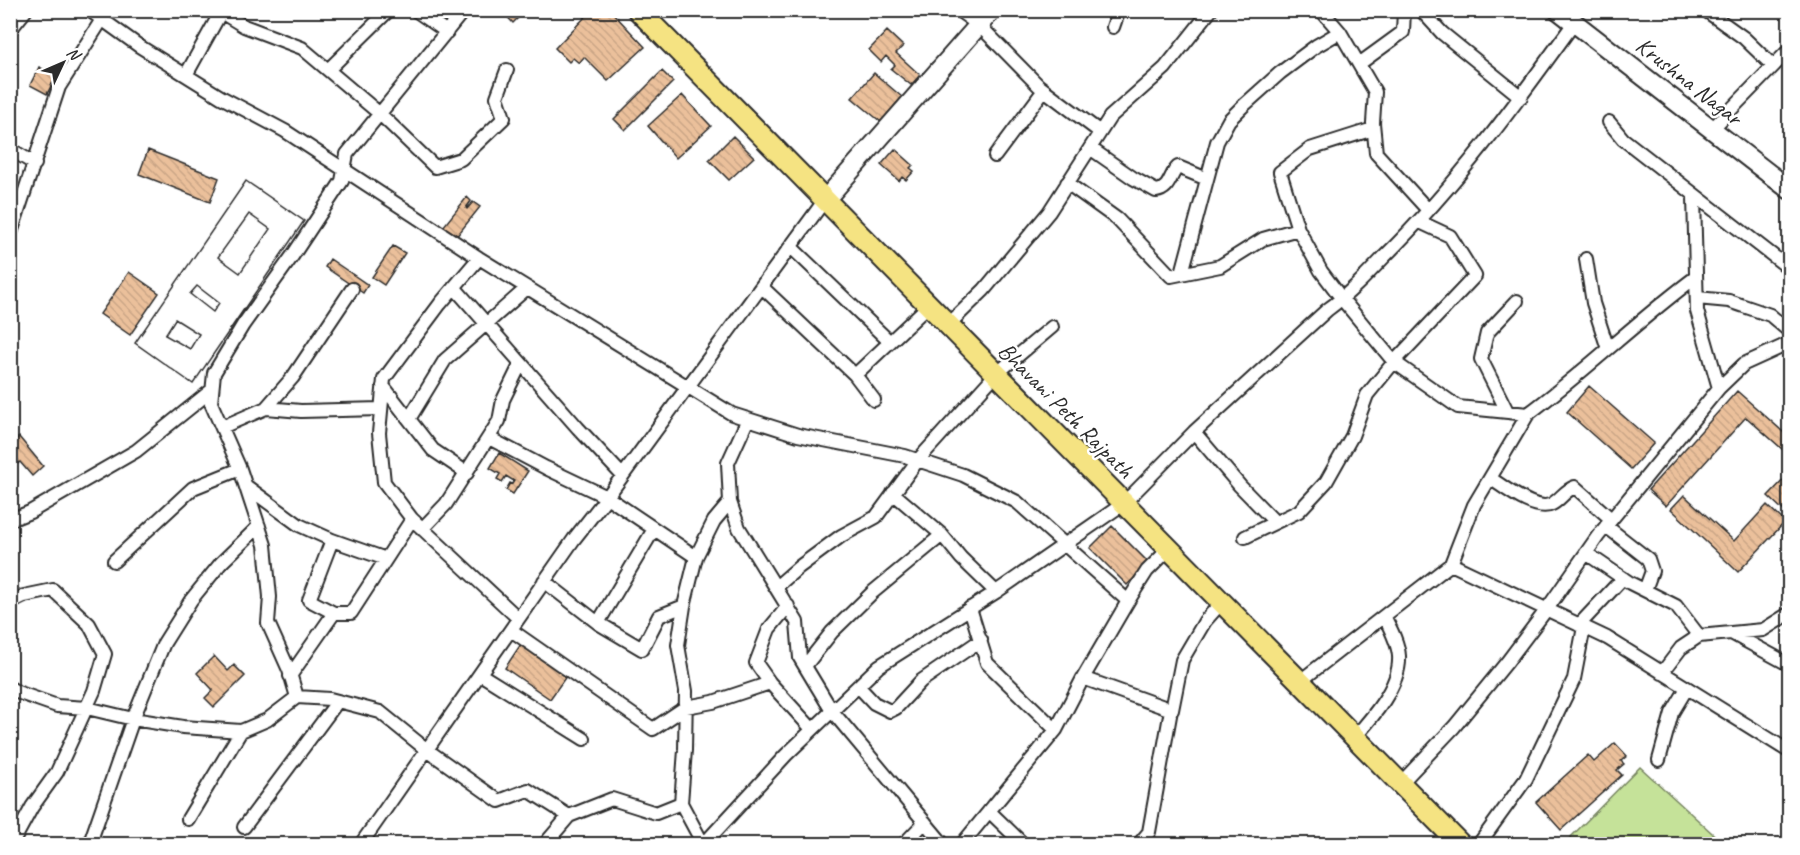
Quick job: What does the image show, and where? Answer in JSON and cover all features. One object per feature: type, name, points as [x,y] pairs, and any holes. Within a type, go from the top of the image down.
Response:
[{"type":"main road","name":"Bhavani Peth Rajpath","points":[[638,10],[995,375],[1460,844]]},
{"type":"main road","points":[[824,201],[992,10]]},
{"type":"main road","name":"Krushna Nagar","points":[[1558,10],[1790,190]]},
{"type":"street","points":[[10,30],[26,10]]},
{"type":"street","points":[[89,10],[105,15],[139,46],[221,97],[285,131],[479,258],[732,414],[798,435],[918,460],[963,475],[1017,502],[1128,601]]},
{"type":"street","points":[[328,70],[388,10]]},
{"type":"street","points":[[416,10],[447,32]]},
{"type":"street","points":[[297,697],[268,623],[270,597],[265,545],[240,469],[211,403],[214,373],[237,335],[342,181],[347,154],[464,10]]},
{"type":"street","points":[[958,10],[979,25],[1044,90],[1100,132]]},
{"type":"street","points":[[1113,27],[1119,10]]},
{"type":"street","points":[[947,326],[984,290],[1049,212],[1110,117],[1165,68],[1211,10]]},
{"type":"street","points":[[1321,10],[1340,32],[1375,92],[1373,129],[1376,153],[1428,210]]},
{"type":"street","points":[[1359,64],[1403,32],[1404,10]]},
{"type":"street","points":[[1421,10],[1442,33],[1521,97]]},
{"type":"street","points":[[1705,10],[1744,38],[1773,66]]},
{"type":"street","points":[[186,75],[222,11],[244,26],[302,48],[380,114],[435,167],[461,159],[504,117],[497,97],[507,70]]},
{"type":"street","points":[[10,237],[59,87],[105,15]]},
{"type":"street","points":[[730,502],[714,521],[696,557],[684,606],[678,645],[686,691],[681,803],[704,844],[813,729],[879,666],[996,592],[1124,504],[1194,432],[1327,310],[1342,299],[1419,222],[1489,140],[1574,23]]},
{"type":"street","points":[[1182,273],[1217,142],[1229,120],[1307,53],[1340,32]]},
{"type":"street","points":[[1712,129],[1790,49]]},
{"type":"street","points":[[995,156],[1044,90]]},
{"type":"street","points":[[1609,122],[1623,139],[1694,197],[1790,270]]},
{"type":"street","points":[[1373,129],[1310,149],[1280,172],[1298,229],[1322,271],[1342,299],[1394,362],[1458,407],[1528,414]]},
{"type":"street","points":[[1090,148],[1156,192],[1163,190],[1169,184],[1174,169],[1178,167],[1207,179]]},
{"type":"street","points":[[10,149],[35,164]]},
{"type":"street","points":[[1067,183],[1117,219],[1171,276],[1220,266],[1263,239],[1298,229]]},
{"type":"street","points":[[1694,197],[1697,311],[1719,388]]},
{"type":"street","points":[[361,844],[574,539],[824,201]]},
{"type":"street","points":[[1245,537],[1299,511],[1326,482],[1352,436],[1367,395],[1394,362],[1476,276],[1450,236],[1419,222]]},
{"type":"street","points":[[791,247],[890,342]]},
{"type":"street","points":[[479,258],[384,379],[379,433],[384,482],[412,519],[518,618]]},
{"type":"street","points":[[1586,259],[1593,303],[1608,349]]},
{"type":"street","points":[[1299,682],[1451,564],[1474,505],[1528,414],[1564,387],[1656,307],[1696,277]]},
{"type":"street","points":[[454,287],[622,475]]},
{"type":"street","points":[[762,287],[855,375],[874,400]]},
{"type":"street","points":[[409,419],[445,360],[527,288]]},
{"type":"street","points":[[222,427],[266,408],[293,377],[352,289]]},
{"type":"street","points":[[1697,298],[1729,301],[1770,315],[1790,332]]},
{"type":"street","points":[[1507,411],[1481,359],[1487,333],[1517,301]]},
{"type":"street","points":[[855,375],[928,306]]},
{"type":"street","points":[[776,587],[841,536],[876,517],[918,460],[995,375],[1052,327]]},
{"type":"street","points":[[1400,784],[1454,727],[1507,662],[1609,523],[1719,388],[1744,364],[1784,345],[1790,358]]},
{"type":"street","points":[[422,529],[447,504],[499,422],[502,400],[522,363]]},
{"type":"street","points":[[383,386],[433,450],[467,473]]},
{"type":"street","points":[[10,520],[30,512],[136,451],[212,390]]},
{"type":"street","points":[[266,408],[301,411],[381,409]]},
{"type":"street","points":[[748,418],[728,463],[730,502],[739,528],[797,622],[800,658],[832,711],[943,844]]},
{"type":"street","points":[[1194,432],[1240,486],[1275,522]]},
{"type":"street","points":[[489,438],[607,497],[696,557]]},
{"type":"street","points":[[114,561],[193,488],[240,469]]},
{"type":"street","points":[[1490,478],[1536,506],[1553,504],[1571,488],[1575,488],[1648,559],[1652,572],[1645,590]]},
{"type":"street","points":[[246,486],[298,525],[332,540],[387,559]]},
{"type":"street","points":[[893,493],[942,535],[961,558],[996,592]]},
{"type":"street","points":[[332,540],[309,600],[334,613],[351,614],[412,519]]},
{"type":"street","points":[[98,844],[92,837],[133,719],[164,643],[190,600],[221,563],[259,526]]},
{"type":"street","points":[[598,623],[654,529]]},
{"type":"street","points":[[805,666],[832,632],[873,592],[942,535]]},
{"type":"street","points":[[962,844],[1056,730],[1083,678],[1147,570],[1168,550]]},
{"type":"street","points":[[1586,554],[1623,578],[1676,606],[1699,636]]},
{"type":"street","points":[[1451,564],[1607,638],[1790,752]]},
{"type":"street","points":[[1479,844],[1526,779],[1574,679],[1582,626],[1623,578]]},
{"type":"street","points":[[544,581],[598,623],[642,649],[659,616],[684,606]]},
{"type":"street","points":[[10,603],[24,596],[53,590],[89,624],[105,654],[94,692],[57,772],[32,807],[12,844]]},
{"type":"street","points":[[1139,844],[1149,832],[1182,660],[1205,621],[1221,603]]},
{"type":"street","points":[[788,606],[769,629],[756,663],[770,683],[813,729]]},
{"type":"street","points":[[970,608],[987,663],[1056,730]]},
{"type":"street","points":[[290,676],[334,613]]},
{"type":"street","points":[[1662,673],[1681,648],[1699,636],[1763,630],[1790,613]]},
{"type":"street","points":[[1354,738],[1373,718],[1397,673],[1399,656],[1384,616]]},
{"type":"street","points":[[511,630],[653,729],[686,707],[713,702],[770,683]]},
{"type":"street","points":[[1733,634],[1790,665]]},
{"type":"street","points":[[858,686],[874,703],[890,711],[896,708],[921,681],[981,640]]},
{"type":"street","points":[[480,674],[584,739]]},
{"type":"street","points":[[1083,678],[1171,710]]},
{"type":"street","points":[[10,688],[57,706],[87,708],[133,719],[183,727],[241,731],[267,720],[297,697],[338,701],[380,712],[427,750],[499,801],[528,790],[569,816]]},
{"type":"street","points":[[1659,760],[1672,713],[1687,688]]},
{"type":"street","points":[[244,827],[338,701]]},
{"type":"street","points":[[188,819],[241,731]]},
{"type":"street","points":[[545,844],[569,816],[612,799],[656,813],[681,803]]},
{"type":"street","points":[[989,811],[1023,844]]},
{"type":"street","points":[[904,844],[925,822]]},
{"type":"green space","points":[[1640,767],[1724,844],[1564,844]]},
{"type":"building","points":[[501,10],[515,10],[520,16],[513,23]]},
{"type":"building","points":[[592,10],[610,10],[645,47],[608,81],[584,57],[579,63],[573,58],[569,62],[555,48]]},
{"type":"building","points":[[887,31],[903,46],[896,53],[920,75],[911,85],[891,69],[895,65],[886,56],[881,62],[869,50]]},
{"type":"building","points":[[39,67],[56,76],[47,94],[30,85]]},
{"type":"building","points":[[662,71],[673,82],[625,130],[614,119]]},
{"type":"building","points":[[874,73],[902,97],[881,122],[852,98]]},
{"type":"building","points":[[682,95],[711,126],[676,158],[648,126]]},
{"type":"building","points":[[733,136],[754,157],[729,180],[709,160]]},
{"type":"building","points":[[895,149],[913,165],[910,168],[914,171],[906,180],[902,177],[899,181],[881,165]]},
{"type":"building","points":[[148,150],[219,178],[210,202],[139,174]]},
{"type":"building","points":[[246,181],[304,221],[193,384],[135,343]],"holes":[[[249,214],[270,229],[240,273],[218,257]],[[197,286],[219,303],[213,312],[190,294]],[[175,319],[199,334],[190,349],[165,335]]]},
{"type":"building","points":[[246,181],[304,221],[193,384],[135,343]]},
{"type":"building","points":[[467,197],[471,201],[467,209],[473,202],[480,207],[456,237],[443,227]]},
{"type":"building","points":[[249,214],[270,229],[240,273],[218,257]]},
{"type":"building","points":[[393,246],[405,253],[384,285],[372,277]]},
{"type":"building","points":[[330,259],[368,285],[363,293],[325,267]]},
{"type":"building","points":[[129,272],[159,293],[130,335],[100,314]]},
{"type":"building","points":[[197,286],[219,303],[213,312],[190,294]]},
{"type":"building","points":[[175,319],[199,334],[190,349],[165,335]]},
{"type":"building","points":[[1589,386],[1654,443],[1631,469],[1567,412]]},
{"type":"building","points":[[1737,391],[1790,438],[1790,456],[1746,417],[1666,506],[1648,490]]},
{"type":"building","points":[[19,437],[43,466],[32,476],[20,462],[10,470],[10,444]]},
{"type":"building","points":[[499,453],[528,471],[513,494],[506,490],[514,481],[506,476],[502,482],[497,479],[500,474],[490,468]]},
{"type":"building","points":[[1790,473],[1790,507],[1785,512],[1768,496]]},
{"type":"building","points":[[1684,495],[1734,541],[1767,505],[1785,522],[1738,572],[1671,509]]},
{"type":"building","points":[[1112,526],[1149,563],[1127,585],[1090,548]]},
{"type":"building","points":[[521,644],[567,675],[550,699],[505,668]]},
{"type":"building","points":[[214,656],[228,671],[234,665],[245,676],[214,707],[205,698],[213,690],[197,673]]},
{"type":"building","points":[[1615,743],[1627,756],[1621,761],[1624,764],[1617,770],[1622,775],[1561,830],[1536,802],[1588,755],[1594,762]]}]
